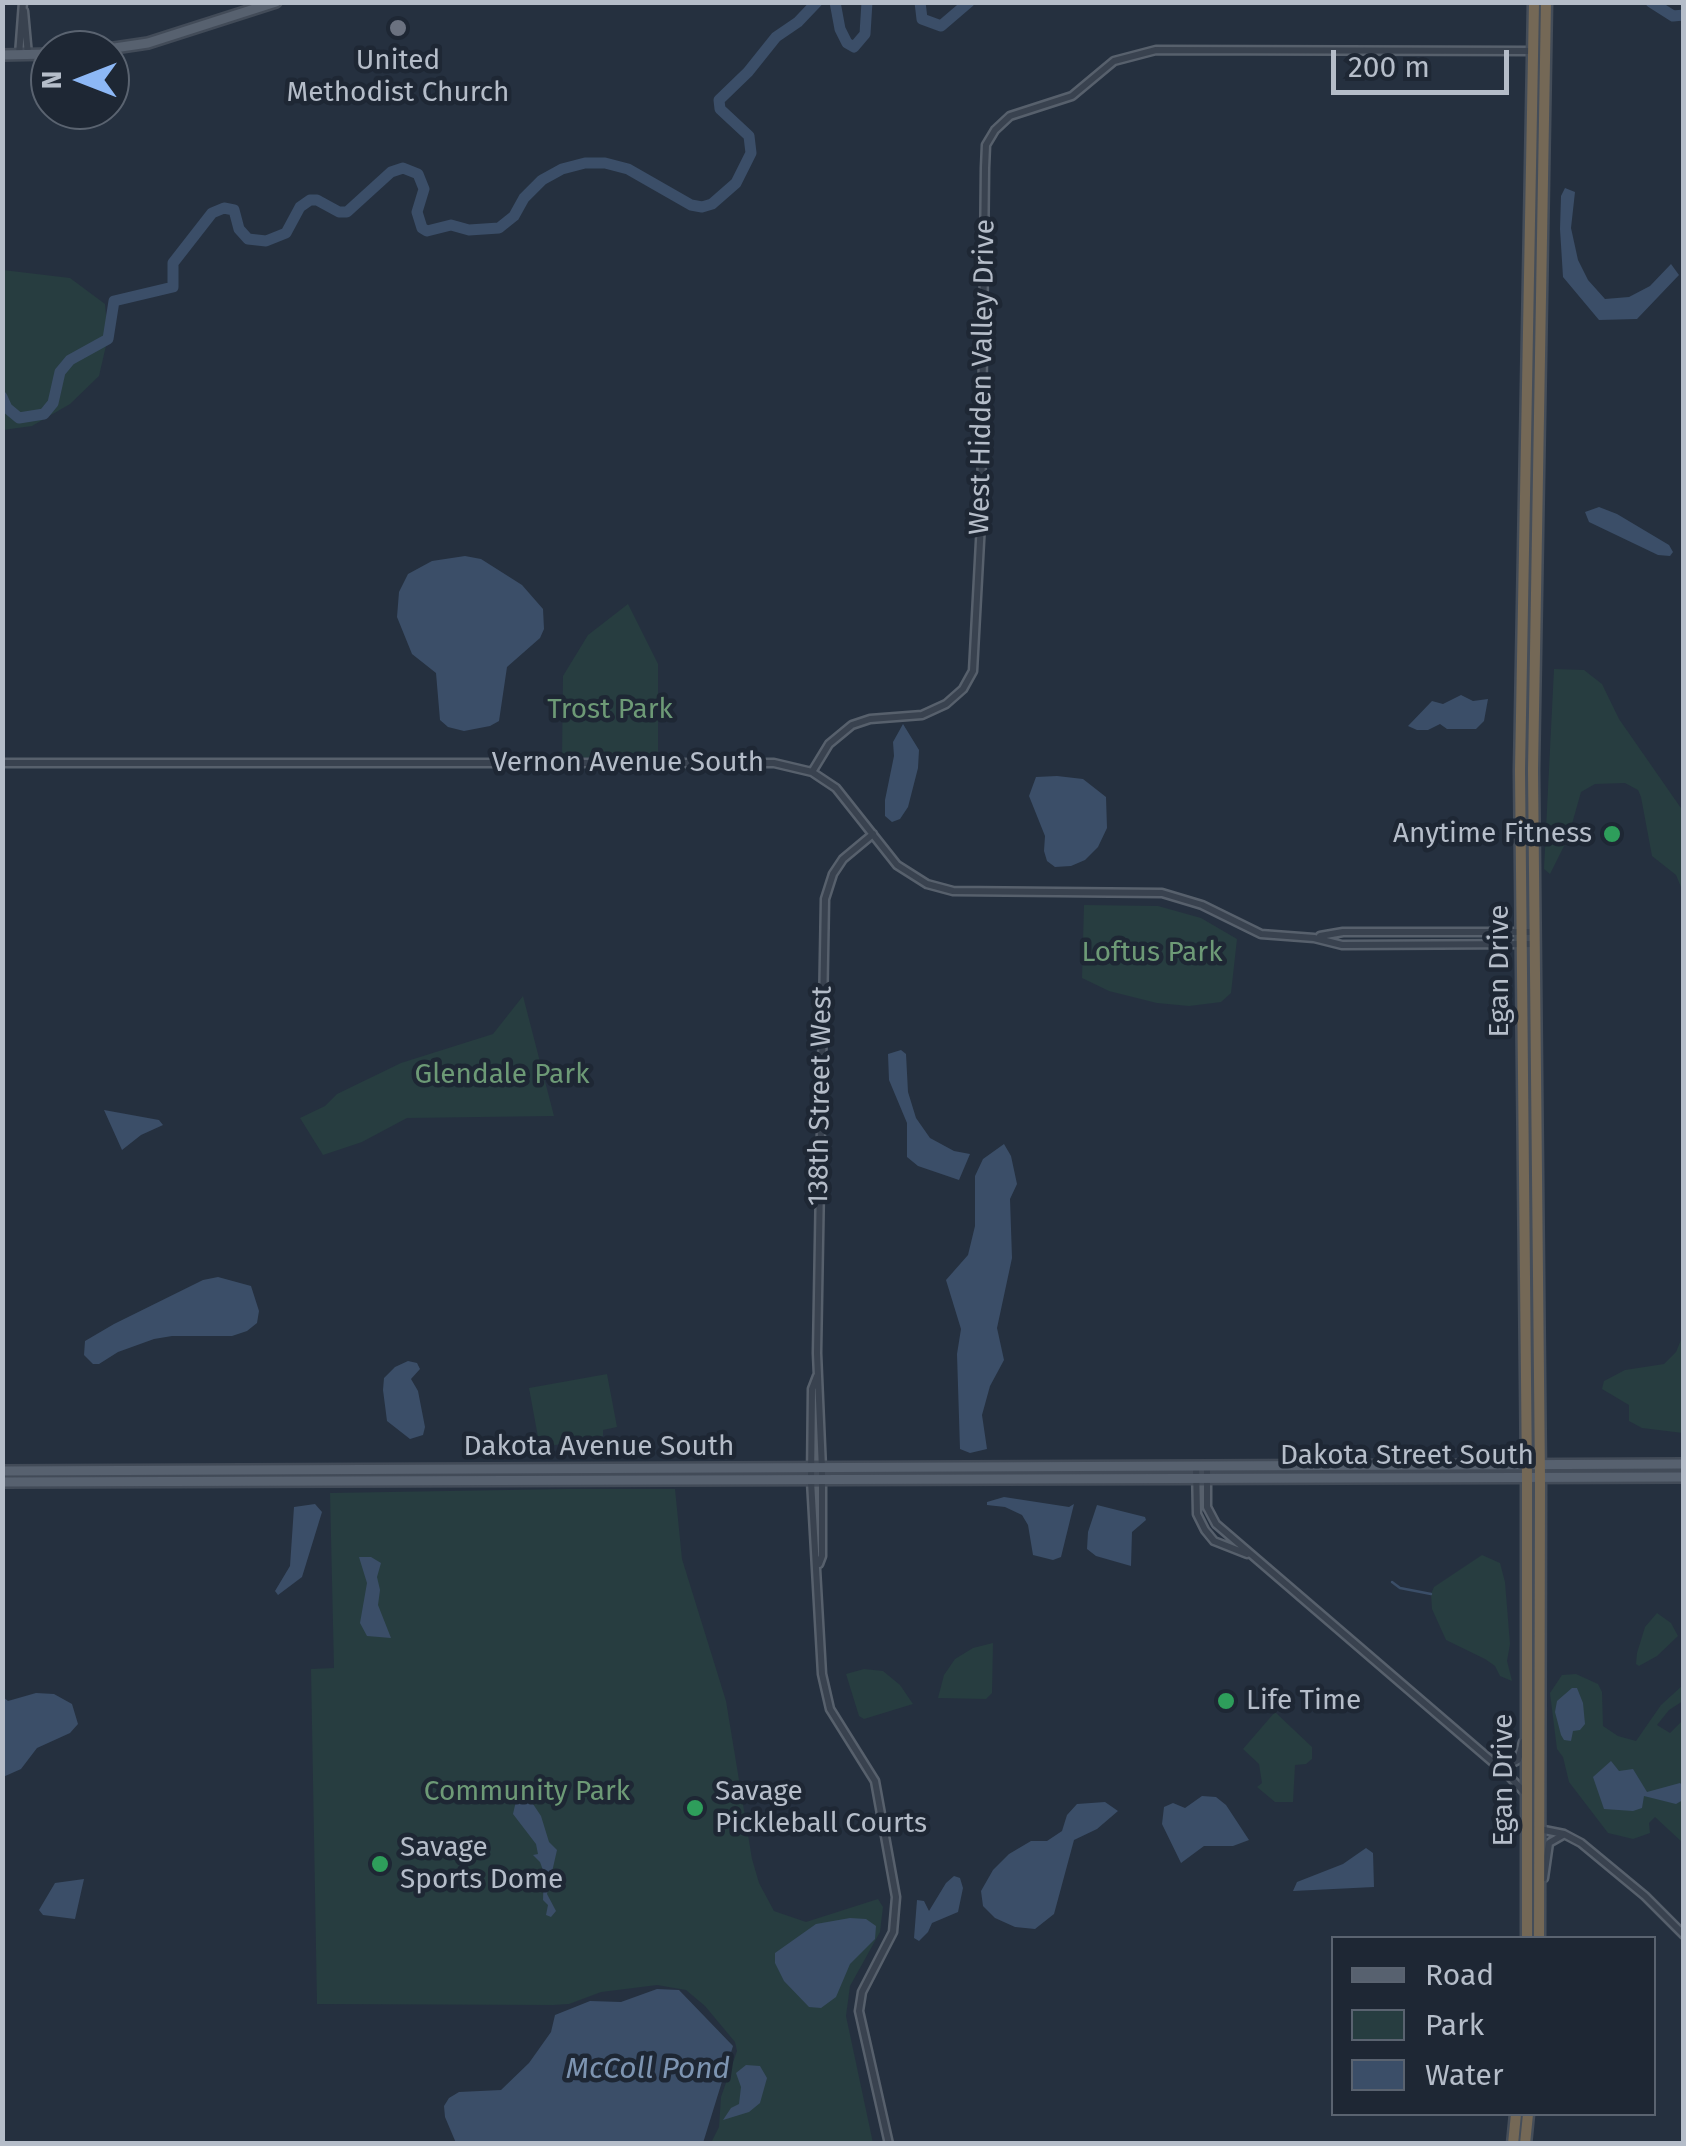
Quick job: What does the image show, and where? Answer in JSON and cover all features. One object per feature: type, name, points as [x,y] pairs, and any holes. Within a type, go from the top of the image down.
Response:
[{"type":"highway","name":"Egan Drive","points":[[1534,2],[1521,719],[1528,938],[1539,1829],[1535,1936]]},
{"type":"highway","name":"Egan Drive","points":[[1528,938],[1546,2]]},
{"type":"highway","name":"Egan Drive","points":[[1533,1472],[1526,1798],[1535,1936]]},
{"type":"highway","points":[[1513,2144],[1516,2116]]},
{"type":"highway","points":[[1525,2144],[1528,2116]]},
{"type":"main road","points":[[130,46],[276,2]]},
{"type":"main road","points":[[2,55],[30,55]]},
{"type":"main road","name":"Dakota Street South","points":[[1130,1480],[1533,1472],[1684,1464]]},
{"type":"main road","name":"Dakota Street South","points":[[1201,1467],[1684,1476]]},
{"type":"main road","name":"Dakota Avenue South","points":[[2,1470],[1201,1467]]},
{"type":"main road","name":"Dakota Avenue South","points":[[2,1482],[1130,1480]]},
{"type":"street","points":[[23,2],[23,55]]},
{"type":"street","name":"West Hidden Valley Drive","points":[[812,772],[829,744],[852,725],[870,719],[922,715],[946,704],[963,689],[976,653],[986,145],[995,130],[1010,116],[1072,96],[1114,61],[1156,50],[1534,51]]},
{"type":"street","name":"Vernon Avenue South","points":[[2,763],[774,762],[812,772],[836,788],[897,865],[928,884],[953,891],[1162,893],[1202,905],[1261,934],[1314,938],[1342,945],[1528,938]]},
{"type":"street","name":"138th Street West","points":[[873,834],[842,858],[825,899],[815,1554],[827,1699],[875,1781],[895,1886],[893,1932],[862,1992],[859,2011],[888,2144]]},
{"type":"street","name":"Vernon Avenue South","points":[[1314,938],[1343,932],[1528,938]]},
{"type":"street","points":[[1201,1467],[1198,1514],[1208,1536],[1224,1547],[1248,1554]]},
{"type":"street","points":[[1201,1480],[1209,1513],[1216,1524],[1516,1783],[1526,1798]]},
{"type":"street","points":[[1489,1760],[1508,1765],[1518,1760],[1526,1711]]},
{"type":"street","points":[[1539,1829],[1564,1834],[1581,1843],[1684,1935]]},
{"type":"street","points":[[1535,1936],[1547,1849],[1550,1841],[1564,1834]]},
{"type":"green space","points":[[3,270],[70,278],[105,304],[108,337],[99,376],[70,404],[32,426],[3,430]]},
{"type":"green space","name":"Trost Park","points":[[628,604],[658,664],[658,756],[562,758],[563,676],[588,635]]},
{"type":"green space","points":[[1554,669],[1584,670],[1602,684],[1619,719],[1683,811],[1683,892],[1676,875],[1652,856],[1641,797],[1638,790],[1625,783],[1595,784],[1581,792],[1568,838],[1550,874],[1544,869]]},
{"type":"green space","name":"Loftus Park","points":[[1084,905],[1158,906],[1201,918],[1237,939],[1231,993],[1221,1002],[1189,1006],[1157,1003],[1109,991],[1082,978]]},
{"type":"green space","name":"Glendale Park","points":[[523,996],[554,1116],[407,1118],[362,1142],[323,1155],[300,1118],[325,1106],[337,1094],[401,1063],[493,1034]]},
{"type":"green space","points":[[1683,1335],[1683,1433],[1642,1428],[1629,1421],[1629,1405],[1602,1389],[1604,1381],[1625,1370],[1664,1364],[1676,1352]]},
{"type":"green space","points":[[607,1374],[617,1427],[603,1430],[603,1436],[540,1448],[529,1388]]},
{"type":"green space","name":"Community Park","points":[[675,1489],[682,1559],[726,1701],[752,1859],[774,1911],[806,1922],[878,1899],[883,1907],[880,1932],[850,1986],[846,2016],[873,2143],[711,2143],[719,2127],[721,2097],[737,2051],[735,2042],[705,2006],[686,1990],[657,1985],[601,1992],[569,2004],[553,2005],[317,2004],[311,1669],[334,1668],[330,1493]]},
{"type":"green space","points":[[1482,1555],[1500,1563],[1505,1582],[1510,1644],[1507,1661],[1512,1681],[1500,1676],[1485,1659],[1446,1640],[1432,1609],[1434,1587]]},
{"type":"green space","points":[[1657,1613],[1671,1623],[1678,1636],[1657,1656],[1639,1666],[1637,1653],[1645,1627]]},
{"type":"green space","points":[[993,1643],[992,1693],[986,1699],[938,1698],[944,1675],[955,1659],[973,1648]]},
{"type":"green space","points":[[864,1669],[883,1671],[900,1685],[913,1704],[864,1719],[859,1716],[846,1674]]},
{"type":"green space","points":[[1576,1674],[1598,1684],[1602,1692],[1603,1726],[1636,1741],[1661,1705],[1683,1685],[1683,1701],[1657,1725],[1670,1733],[1683,1720],[1683,1843],[1655,1817],[1649,1823],[1650,1833],[1633,1839],[1608,1833],[1569,1782],[1557,1749],[1550,1693],[1562,1675]]},
{"type":"green space","points":[[1275,1712],[1312,1747],[1312,1759],[1295,1765],[1293,1802],[1275,1802],[1257,1787],[1262,1783],[1259,1764],[1243,1749]]},
{"type":"water","points":[[1565,188],[1575,192],[1571,228],[1578,260],[1588,280],[1605,299],[1629,297],[1650,286],[1671,264],[1679,275],[1637,319],[1599,320],[1563,277],[1560,229],[1561,196]]},
{"type":"water","points":[[1599,507],[1669,545],[1673,552],[1670,556],[1658,555],[1589,522],[1585,512]]},
{"type":"water","points":[[465,556],[481,559],[522,585],[543,609],[544,629],[540,638],[507,667],[499,721],[464,731],[448,727],[440,720],[436,673],[412,654],[397,617],[399,592],[408,574],[432,561]]},
{"type":"water","points":[[1461,695],[1473,701],[1488,699],[1484,721],[1476,729],[1447,729],[1440,724],[1417,730],[1408,726],[1432,701],[1443,704]]},
{"type":"water","points":[[903,724],[919,750],[918,768],[908,807],[900,819],[892,822],[885,816],[885,800],[893,742]]},
{"type":"water","points":[[1036,777],[1083,779],[1106,797],[1107,828],[1098,847],[1085,860],[1071,866],[1055,867],[1047,861],[1045,836],[1029,796]]},
{"type":"water","points":[[901,1050],[906,1054],[908,1092],[916,1118],[930,1138],[954,1151],[970,1154],[959,1180],[918,1166],[907,1157],[907,1123],[889,1080],[888,1054]]},
{"type":"water","points":[[104,1110],[159,1120],[163,1125],[122,1150]]},
{"type":"water","points":[[1004,1144],[1017,1184],[1010,1199],[1012,1258],[997,1328],[1004,1360],[990,1386],[982,1415],[987,1449],[970,1453],[960,1449],[957,1354],[961,1329],[946,1280],[968,1255],[975,1226],[975,1176],[983,1159]]},
{"type":"water","points":[[218,1277],[251,1286],[259,1311],[257,1323],[247,1331],[232,1336],[154,1339],[118,1352],[99,1364],[93,1364],[84,1355],[85,1341],[114,1324],[203,1280]]},
{"type":"water","points":[[408,1361],[417,1363],[420,1369],[411,1379],[418,1391],[425,1427],[423,1435],[410,1439],[387,1421],[383,1390],[384,1378]]},
{"type":"water","points":[[1004,1497],[1069,1507],[1074,1504],[1061,1557],[1053,1560],[1033,1555],[1028,1525],[1022,1515],[1005,1507],[987,1505]]},
{"type":"water","points":[[315,1504],[322,1512],[302,1577],[278,1595],[275,1591],[290,1566],[294,1507]]},
{"type":"water","points":[[1097,1505],[1145,1517],[1132,1532],[1131,1566],[1096,1556],[1087,1549]]},
{"type":"water","points":[[359,1557],[371,1557],[381,1563],[378,1605],[391,1638],[367,1636],[360,1623],[367,1583]]},
{"type":"water","points":[[1577,1688],[1583,1703],[1585,1724],[1573,1731],[1571,1741],[1561,1735],[1555,1712],[1557,1701]]},
{"type":"water","points":[[36,1693],[54,1694],[72,1704],[78,1724],[70,1733],[37,1748],[21,1769],[3,1777],[3,1697],[8,1701]]},
{"type":"water","points":[[1611,1761],[1619,1771],[1633,1769],[1647,1792],[1680,1783],[1683,1800],[1676,1804],[1644,1796],[1642,1808],[1633,1811],[1604,1809],[1593,1777]]},
{"type":"water","points":[[527,1795],[541,1816],[549,1842],[557,1850],[547,1894],[556,1911],[551,1917],[546,1915],[548,1905],[543,1900],[544,1873],[533,1855],[538,1854],[536,1844],[513,1814],[516,1801]]},
{"type":"water","points":[[1202,1796],[1216,1797],[1226,1805],[1249,1840],[1233,1846],[1204,1846],[1181,1863],[1162,1824],[1164,1807],[1173,1803],[1185,1808]]},
{"type":"water","points":[[1105,1802],[1118,1811],[1097,1829],[1074,1840],[1054,1914],[1035,1929],[1015,1927],[995,1918],[983,1906],[981,1891],[993,1870],[1009,1854],[1031,1841],[1047,1841],[1062,1831],[1067,1815],[1077,1804]]},
{"type":"water","points":[[1366,1848],[1373,1853],[1374,1887],[1293,1891],[1297,1882],[1343,1864]]},
{"type":"water","points":[[954,1876],[960,1878],[963,1888],[958,1912],[932,1923],[919,1941],[914,1938],[917,1900],[924,1901],[929,1911]]},
{"type":"water","points":[[84,1879],[75,1919],[43,1915],[39,1910],[55,1883]]},
{"type":"water","points":[[866,1919],[876,1926],[875,1939],[850,1964],[836,1997],[821,2008],[809,2007],[784,1981],[775,1963],[775,1953],[816,1924]]},
{"type":"water","name":"McColl Pond","points":[[657,1989],[679,1990],[733,2046],[703,2143],[456,2143],[445,2117],[444,2106],[449,2098],[459,2092],[501,2090],[529,2063],[551,2032],[555,2015],[590,2001],[621,2002]]},
{"type":"water","points":[[746,2065],[760,2066],[767,2078],[760,2103],[749,2112],[723,2120],[739,2104],[741,2087],[736,2073]]},
{"type":"waterway","points":[[2,397],[7,408],[19,418],[44,414],[53,403],[60,372],[70,360],[108,339],[114,301],[173,287],[173,263],[212,213],[224,208],[234,210],[239,229],[248,239],[266,241],[286,233],[300,207],[310,200],[347,212],[391,172],[403,168],[418,174],[424,189],[417,212],[422,228],[499,228],[514,216],[524,198],[542,180],[585,163],[628,169],[691,205],[712,204],[736,183],[751,153],[749,136],[720,109],[719,100],[776,37],[817,2]]},
{"type":"waterway","points":[[835,2],[840,29],[847,43],[854,47],[865,34],[867,2]]},
{"type":"waterway","points":[[920,2],[922,19],[941,26],[969,2]]},
{"type":"waterway","points":[[1651,2],[1673,16],[1684,15]]},
{"type":"waterway","points":[[1392,1582],[1400,1588],[1431,1594]]},
{"type":"place","name":"United Methodist Church","points":[[398,28]]},
{"type":"place","name":"Anytime Fitness","points":[[1612,834]]},
{"type":"place","name":"Life Time","points":[[1226,1701]]},
{"type":"place","name":"Savage Pickleball Courts","points":[[695,1808]]},
{"type":"place","name":"Savage Sports Dome","points":[[380,1864]]}]
